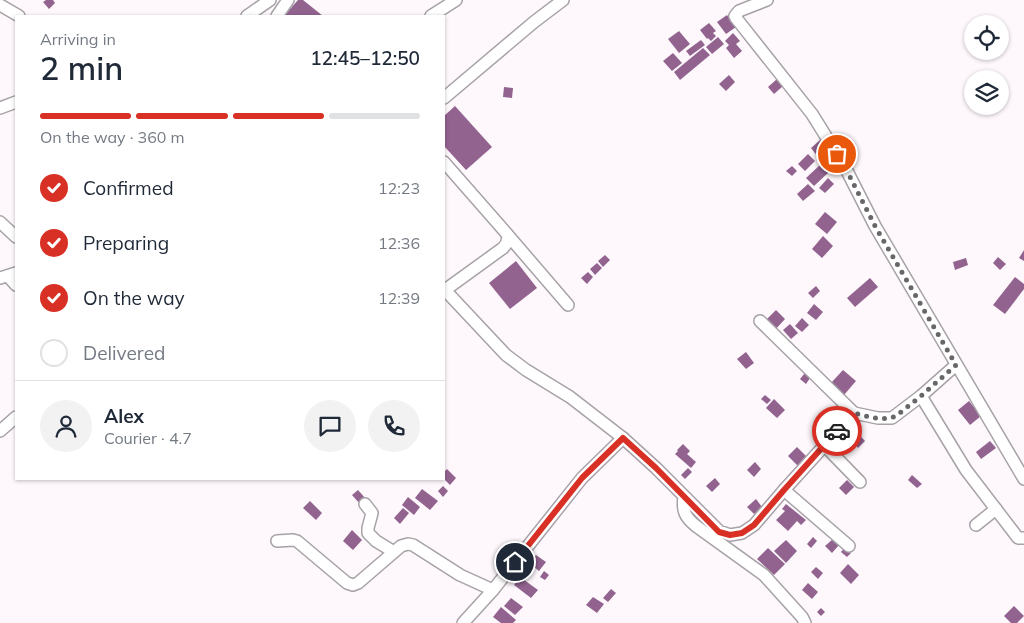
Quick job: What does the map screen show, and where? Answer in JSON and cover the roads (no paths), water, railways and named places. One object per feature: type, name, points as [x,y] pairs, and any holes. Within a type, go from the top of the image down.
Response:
[{"type":"street","points":[[248,15],[270,0]]},
{"type":"street","points":[[278,15],[288,0]]},
{"type":"street","points":[[433,15],[456,0]]},
{"type":"street","points":[[445,97],[563,0]]},
{"type":"street","points":[[767,0],[739,11],[735,16],[736,18],[812,114],[845,167],[875,226],[1024,480]]},
{"type":"street","points":[[0,5],[16,15]]},
{"type":"street","points":[[0,108],[15,102]]},
{"type":"street","points":[[445,163],[568,306]]},
{"type":"street","points":[[0,222],[15,236]]},
{"type":"street","points":[[445,289],[503,248],[508,241],[507,234]]},
{"type":"street","points":[[445,291],[506,355],[526,370],[570,397],[623,438],[656,468],[719,532],[730,535],[742,533],[754,525],[854,413]]},
{"type":"street","points":[[760,321],[854,413],[878,418],[892,418],[921,396],[956,365]]},
{"type":"street","points":[[921,396],[966,470],[1018,538],[1024,538]]},
{"type":"street","points":[[0,431],[15,418]]},
{"type":"street","points":[[463,623],[582,478],[623,438]]},
{"type":"street","points":[[824,445],[860,482]]},
{"type":"street","points":[[784,490],[849,546]]},
{"type":"street","points":[[684,497],[684,513],[690,520],[764,575],[802,617],[805,623]]},
{"type":"street","points":[[365,504],[372,513],[368,533],[394,552]]},
{"type":"street","points":[[976,525],[996,509]]},
{"type":"street","points":[[277,542],[297,541],[347,583],[353,584],[358,583],[402,546],[414,545],[460,575],[492,590]]}]
